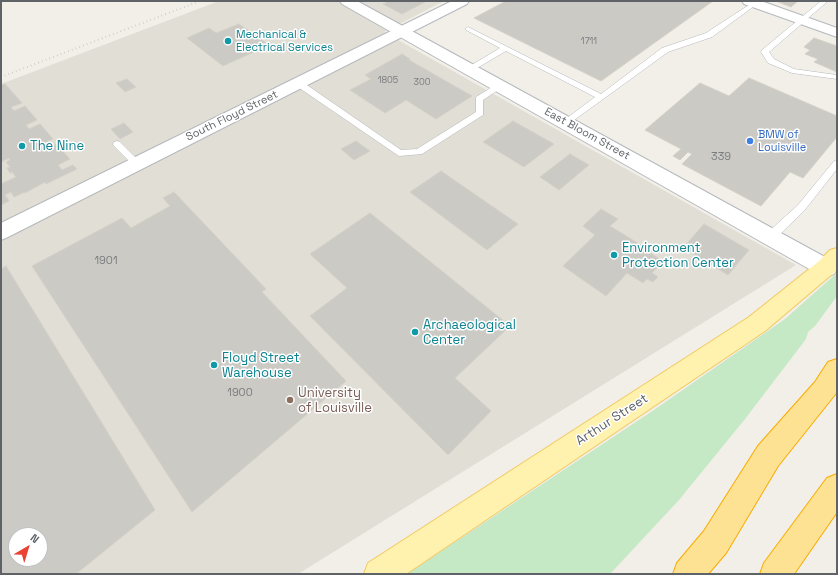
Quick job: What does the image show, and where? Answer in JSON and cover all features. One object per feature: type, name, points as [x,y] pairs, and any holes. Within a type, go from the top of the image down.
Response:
[{"type":"highway","points":[[688,574],[715,542],[768,456],[824,390],[837,370]]},
{"type":"highway","points":[[775,574],[837,488]]},
{"type":"main road","name":"Arthur Street","points":[[379,574],[757,324],[783,304],[831,262]]},
{"type":"street","name":"East Bloom Street","points":[[347,1],[771,236],[831,262]]},
{"type":"street","name":"South Floyd Street","points":[[1,232],[136,163],[462,1]]},
{"type":"street","points":[[752,2],[837,33]]},
{"type":"lane","points":[[825,1],[765,52],[771,61],[792,71],[837,77]]},
{"type":"lane","points":[[566,123],[665,50],[709,34],[752,2]]},
{"type":"lane","points":[[468,29],[601,97]]},
{"type":"lane","points":[[469,69],[506,48]]},
{"type":"lane","points":[[298,83],[399,153],[419,152],[480,113],[479,99],[500,86]]},
{"type":"lane","points":[[117,144],[136,163]]},
{"type":"lane","points":[[771,236],[801,208],[837,163]]},
{"type":"shaded area","name":"University of Louisville","points":[[219,1],[444,1],[384,32],[796,265],[298,574],[1,574],[1,84]]},
{"type":"green space","points":[[837,273],[837,296],[815,326],[808,332],[806,339],[745,419],[679,500],[610,574],[407,574],[654,410],[785,319]]},
{"type":"building","points":[[389,1],[427,1],[402,14],[383,4]]},
{"type":"building","points":[[506,1],[713,1],[601,81],[474,18]]},
{"type":"building","points":[[776,1],[798,1],[791,7]]},
{"type":"building","name":"Mechanical & Electrical Services","points":[[239,24],[269,45],[223,66],[187,38],[209,28],[216,33]]},
{"type":"building","points":[[814,38],[837,46],[837,72],[814,62],[818,59],[805,54],[810,50],[804,47]]},
{"type":"building","points":[[402,54],[410,59],[409,60],[472,96],[436,119],[406,100],[385,113],[350,90],[371,79],[365,75]]},
{"type":"building","name":"BMW of Louisville","points":[[749,78],[837,116],[837,137],[803,178],[790,172],[761,206],[682,164],[692,154],[688,152],[680,160],[673,156],[681,149],[645,130],[700,83],[729,96]]},
{"type":"building","points":[[127,79],[136,87],[125,92],[116,83]]},
{"type":"building","name":"The Nine","points":[[5,84],[22,103],[11,107],[14,111],[25,106],[37,120],[26,125],[29,129],[40,124],[53,139],[42,144],[45,149],[56,144],[70,159],[58,165],[62,170],[73,165],[77,169],[14,197],[11,192],[5,195],[9,201],[1,205],[1,184],[16,177],[12,172],[10,173],[7,168],[10,167],[6,162],[10,160],[9,158],[1,162],[1,85]]},
{"type":"building","points":[[513,121],[554,144],[524,167],[483,142]]},
{"type":"building","points":[[124,123],[133,132],[120,139],[111,129]]},
{"type":"building","points":[[356,141],[370,151],[354,160],[341,149]]},
{"type":"building","points":[[570,154],[589,165],[559,190],[540,177]]},
{"type":"building","points":[[441,171],[518,224],[487,250],[410,192]]},
{"type":"building","name":"Floyd Street Warehouse","points":[[174,192],[266,289],[262,292],[346,381],[192,512],[32,266],[122,218],[131,228],[170,206],[163,198]]},
{"type":"building","name":"Environment Protection Center","points":[[601,209],[618,219],[610,226],[649,250],[647,251],[663,261],[652,273],[658,277],[653,282],[647,279],[643,283],[627,273],[606,296],[563,266],[595,235],[583,226]]},
{"type":"building","name":"Archaeological Center","points":[[370,213],[510,326],[455,378],[491,411],[448,455],[310,316],[347,288],[310,254]]},
{"type":"building","points":[[704,224],[749,250],[728,275],[683,248]]},
{"type":"building","points":[[6,266],[155,510],[76,574],[1,574],[1,269]]},
{"type":"railway","points":[[1,77],[200,1]]},
{"type":"place","name":"Mechanical & Electrical Services","points":[[228,41]]},
{"type":"place","name":"BMW of Louisville","points":[[750,141]]},
{"type":"place","name":"The Nine","points":[[22,146]]},
{"type":"place","name":"Environment Protection Center","points":[[614,255]]},
{"type":"place","name":"Archaeological Center","points":[[415,332]]},
{"type":"place","name":"Floyd Street Warehouse","points":[[214,365]]},
{"type":"place","name":"University of Louisville","points":[[290,400]]}]
